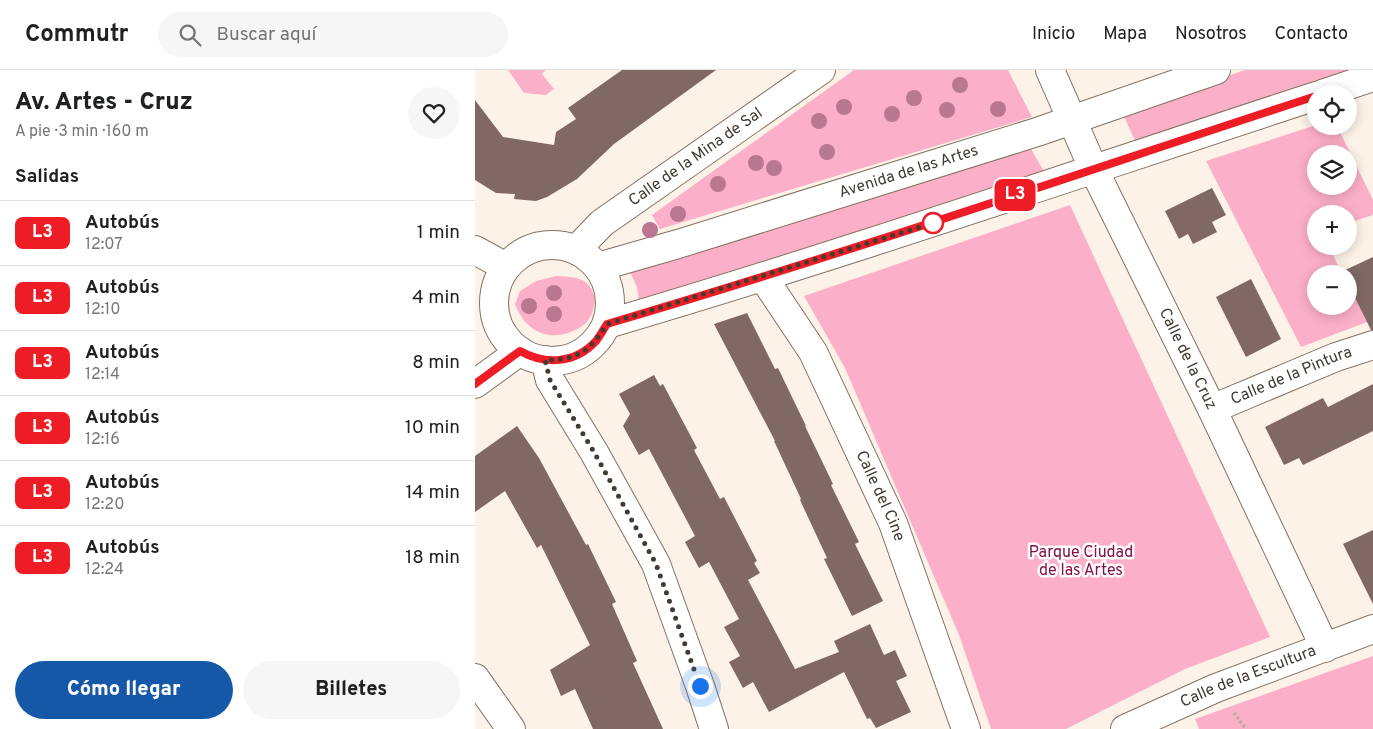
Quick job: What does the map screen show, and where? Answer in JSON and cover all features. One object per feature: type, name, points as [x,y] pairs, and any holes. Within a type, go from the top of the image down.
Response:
[{"type":"street","name":"Calle de la Mina de Sal","points":[[576,250],[602,223],[821,70]]},
{"type":"street","name":"Calle de la Cruz","points":[[1050,70],[1093,168],[1212,409],[1325,648]]},
{"type":"street","name":"Avenida de las Artes","points":[[598,267],[687,242],[1037,132],[1216,70]]},
{"type":"street","points":[[1349,85],[1373,77]]},
{"type":"street","points":[[607,324],[763,277],[931,223],[1307,99]]},
{"type":"street","points":[[557,245],[576,250],[588,257],[598,267],[607,285],[610,305],[607,324],[596,341],[582,353],[564,360],[545,360],[531,357],[520,351],[506,338],[497,321],[494,302],[497,283],[506,267],[520,254],[538,246],[557,245]]},
{"type":"street","points":[[475,250],[506,267]]},
{"type":"street","name":"Calle del Cine","points":[[763,277],[813,352],[893,523],[966,729]]},
{"type":"street","name":"Calle de la Pintura","points":[[1212,409],[1336,357],[1373,345]]},
{"type":"street","points":[[475,384],[520,351]]},
{"type":"street","points":[[545,360],[550,380],[594,452],[656,564],[714,729]]},
{"type":"street","name":"Calle de la Escultura","points":[[1125,729],[1216,688],[1373,630]]},
{"type":"street","points":[[475,678],[511,729]]},
{"type":"green space","points":[[508,70],[546,70],[542,74],[554,89],[546,95],[524,93]]},
{"type":"green space","points":[[854,70],[1008,70],[1032,117],[660,229],[652,215]]},
{"type":"green space","points":[[1245,70],[1353,70],[1136,143],[1122,112]]},
{"type":"green space","points":[[1307,128],[1307,135],[1341,135],[1346,145],[1307,145],[1307,195],[1357,195],[1357,167],[1373,200],[1373,215],[1357,220],[1357,205],[1307,205],[1307,255],[1333,255],[1338,265],[1307,265],[1307,315],[1357,315],[1357,302],[1367,322],[1301,347],[1206,161]]},
{"type":"green space","points":[[1029,146],[1045,173],[639,301],[637,287],[630,272]]},
{"type":"green space","name":"Parque Ciudad de las Artes","points":[[1070,205],[1270,637],[1185,669],[1066,729],[991,729],[959,635],[845,368],[804,296]]},
{"type":"green space","points":[[556,276],[573,277],[584,281],[592,289],[595,301],[592,314],[583,325],[563,334],[554,335],[546,334],[530,327],[519,313],[515,304],[520,291],[536,281]]},
{"type":"green space","points":[[1373,656],[1373,729],[1199,729],[1195,719]]},
{"type":"building","points":[[622,70],[716,70],[614,144],[577,179],[547,197],[536,201],[514,199],[515,194],[496,193],[475,180],[475,100],[503,137],[554,145],[556,132],[576,119],[568,108]]},
{"type":"building","points":[[1212,188],[1226,215],[1212,222],[1217,232],[1193,244],[1188,234],[1179,239],[1165,211]]},
{"type":"building","points":[[1373,257],[1373,330],[1371,330],[1357,302],[1356,265]]},
{"type":"building","points":[[1251,279],[1281,339],[1246,357],[1216,297]]},
{"type":"building","points":[[747,313],[775,369],[778,368],[806,426],[833,484],[831,485],[859,542],[855,544],[883,601],[852,616],[824,559],[827,558],[775,441],[714,324]]},
{"type":"building","points":[[654,375],[660,386],[663,384],[697,448],[694,450],[720,499],[724,497],[757,561],[754,563],[760,573],[748,580],[795,669],[839,652],[834,641],[870,624],[884,655],[895,650],[907,676],[896,681],[911,712],[876,728],[870,718],[867,719],[844,672],[769,712],[753,682],[743,688],[729,662],[740,656],[724,627],[739,619],[709,562],[699,568],[685,542],[695,536],[649,449],[639,455],[623,426],[630,414],[619,394]]},
{"type":"building","points":[[1373,384],[1373,431],[1303,465],[1299,458],[1284,465],[1265,427],[1323,398],[1328,407]]},
{"type":"building","points":[[517,426],[539,458],[586,545],[588,544],[616,602],[612,604],[637,661],[633,663],[663,729],[593,729],[575,689],[561,696],[550,670],[590,645],[541,545],[537,548],[505,491],[475,512],[475,456]]},
{"type":"building","points":[[1373,530],[1373,604],[1343,544]]},
{"type":"bus line","name":"L3","points":[[475,384],[520,351],[531,357],[545,360],[564,360],[582,353],[596,341],[607,324],[931,223],[1307,99]]},
{"type":"route","points":[[700,686],[656,564],[594,452],[550,380],[545,360],[564,360],[582,353],[596,341],[607,324],[933,223]]}]
